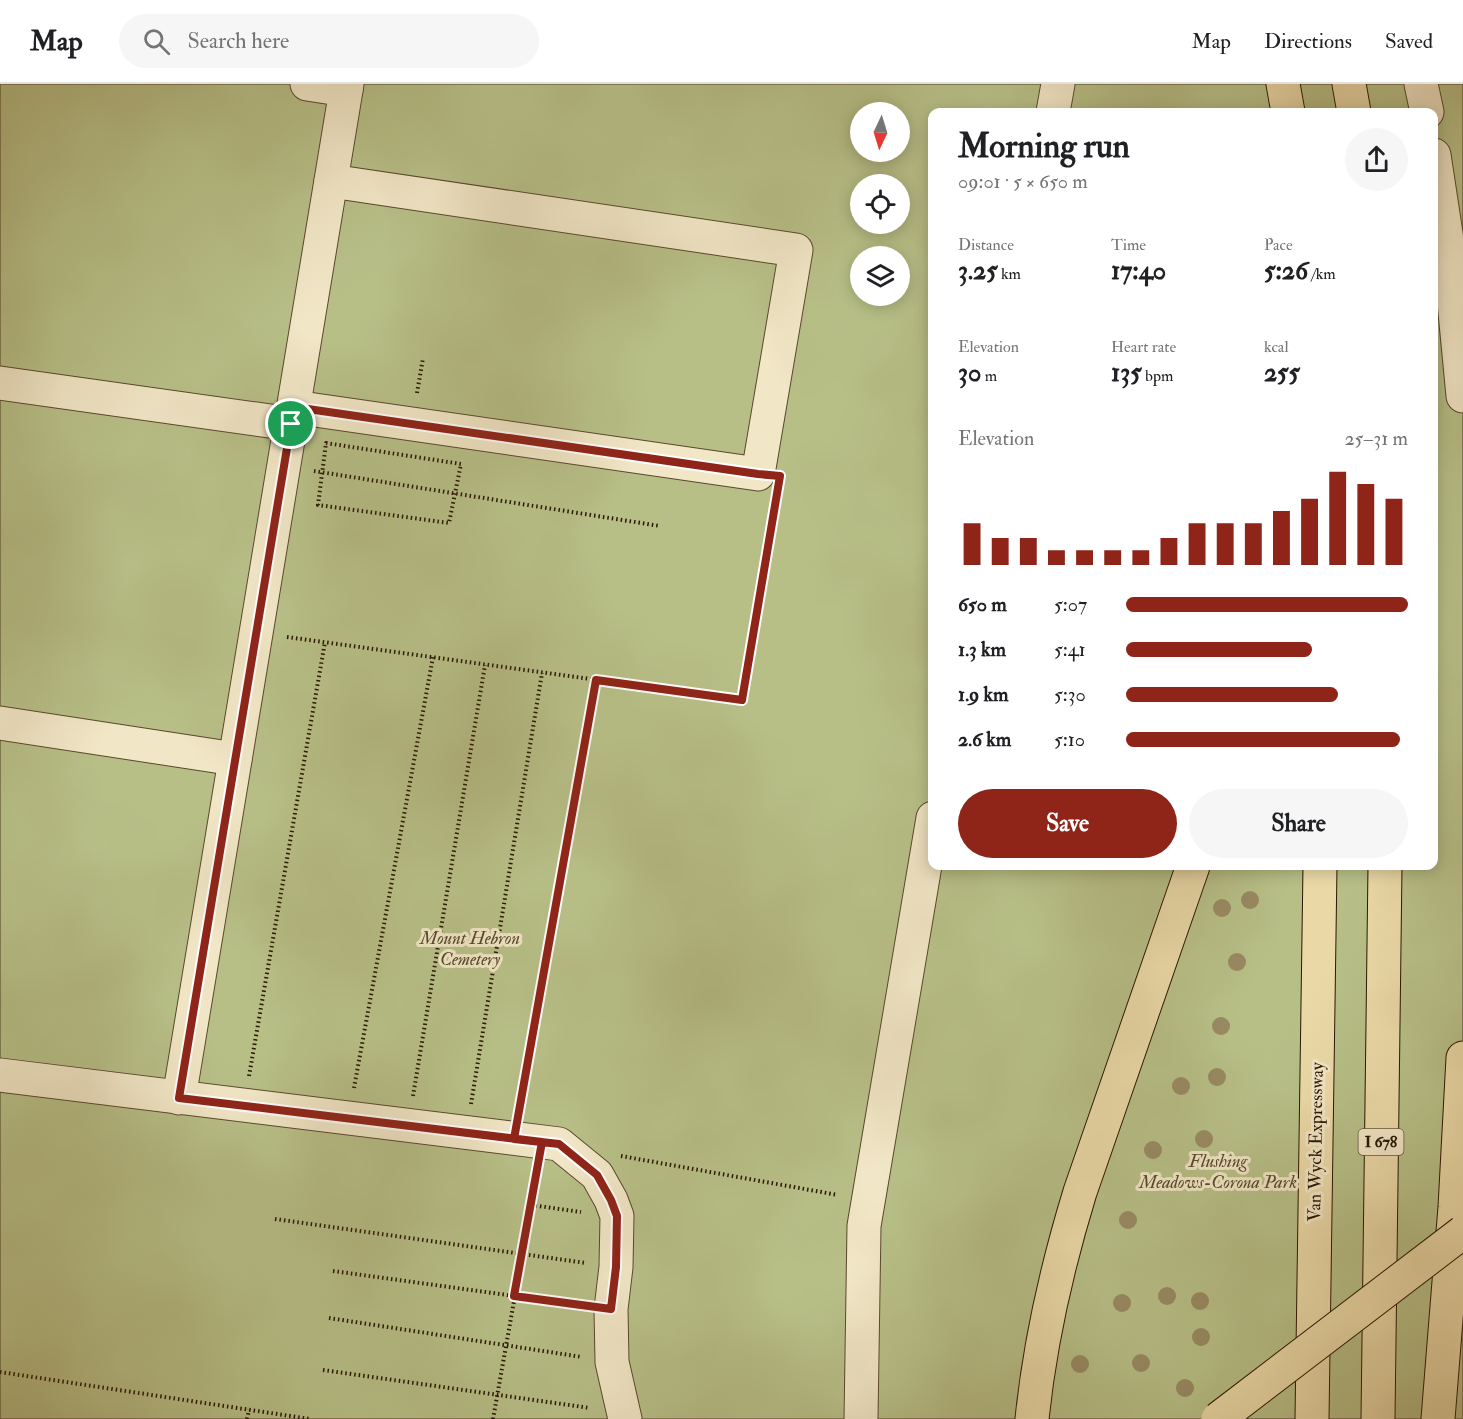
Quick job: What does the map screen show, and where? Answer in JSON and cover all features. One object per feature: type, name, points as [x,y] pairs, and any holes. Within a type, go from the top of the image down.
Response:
[{"type":"highway","points":[[1283,84],[1286,108]]},
{"type":"highway","points":[[1349,84],[1353,108]]},
{"type":"highway","points":[[1032,1419],[1043,1337],[1065,1239],[1192,870]]},
{"type":"highway","name":"Van Wyck Expressway","points":[[1312,1419],[1320,870]]},
{"type":"highway","name":"I 678","points":[[1378,1419],[1385,870]]},
{"type":"highway","points":[[1438,1419],[1455,1207],[1463,1058]]},
{"type":"highway","points":[[1218,1419],[1463,1232]]},
{"type":"street","points":[[179,1098],[347,87],[307,84]]},
{"type":"street","points":[[1054,108],[1058,84]]},
{"type":"street","points":[[1421,84],[1426,108]]},
{"type":"street","points":[[0,383],[292,416],[758,474],[796,250],[331,181]]},
{"type":"street","points":[[1438,181],[1450,260],[1463,396]]},
{"type":"street","points":[[0,723],[235,759]]},
{"type":"street","points":[[861,1419],[864,1226],[928,847]]},
{"type":"street","points":[[0,1075],[559,1144],[597,1175],[617,1216],[616,1267],[611,1309],[612,1362],[624,1416]]},
{"type":"path","points":[[326,443],[461,464],[449,523],[318,505],[322,472],[326,443]]},
{"type":"path","points":[[284,466],[660,526]]},
{"type":"path","points":[[256,633],[742,700],[780,476],[758,474]]},
{"type":"path","points":[[244,1106],[325,642]]},
{"type":"path","points":[[348,1119],[433,657]]},
{"type":"path","points":[[408,1126],[485,664]]},
{"type":"path","points":[[466,1133],[542,672]]},
{"type":"path","points":[[493,1419],[531,1205],[528,1140],[596,680]]},
{"type":"path","points":[[616,1155],[868,1200]]},
{"type":"path","points":[[531,1205],[617,1216]]},
{"type":"path","points":[[274,1219],[616,1267]]},
{"type":"path","points":[[333,1271],[611,1309]]},
{"type":"path","points":[[329,1318],[612,1362]]},
{"type":"path","points":[[323,1370],[497,1394],[624,1416]]},
{"type":"path","points":[[0,1372],[310,1419]]},
{"type":"path","points":[[247,1419],[249,1410]]},
{"type":"green space","name":"Mount Hebron Cemetery","points":[[0,84],[1463,84],[1463,1419],[0,1419]]},
{"type":"route","points":[[291,424],[179,1098],[542,1142],[514,1296],[611,1309],[616,1267],[617,1216],[597,1175],[559,1144],[514,1139],[596,680],[742,700],[780,476],[294,407],[291,424]]},
{"type":"park label","name":"Flushing Meadows-Corona Park","points":[[1218,1171]]}]
